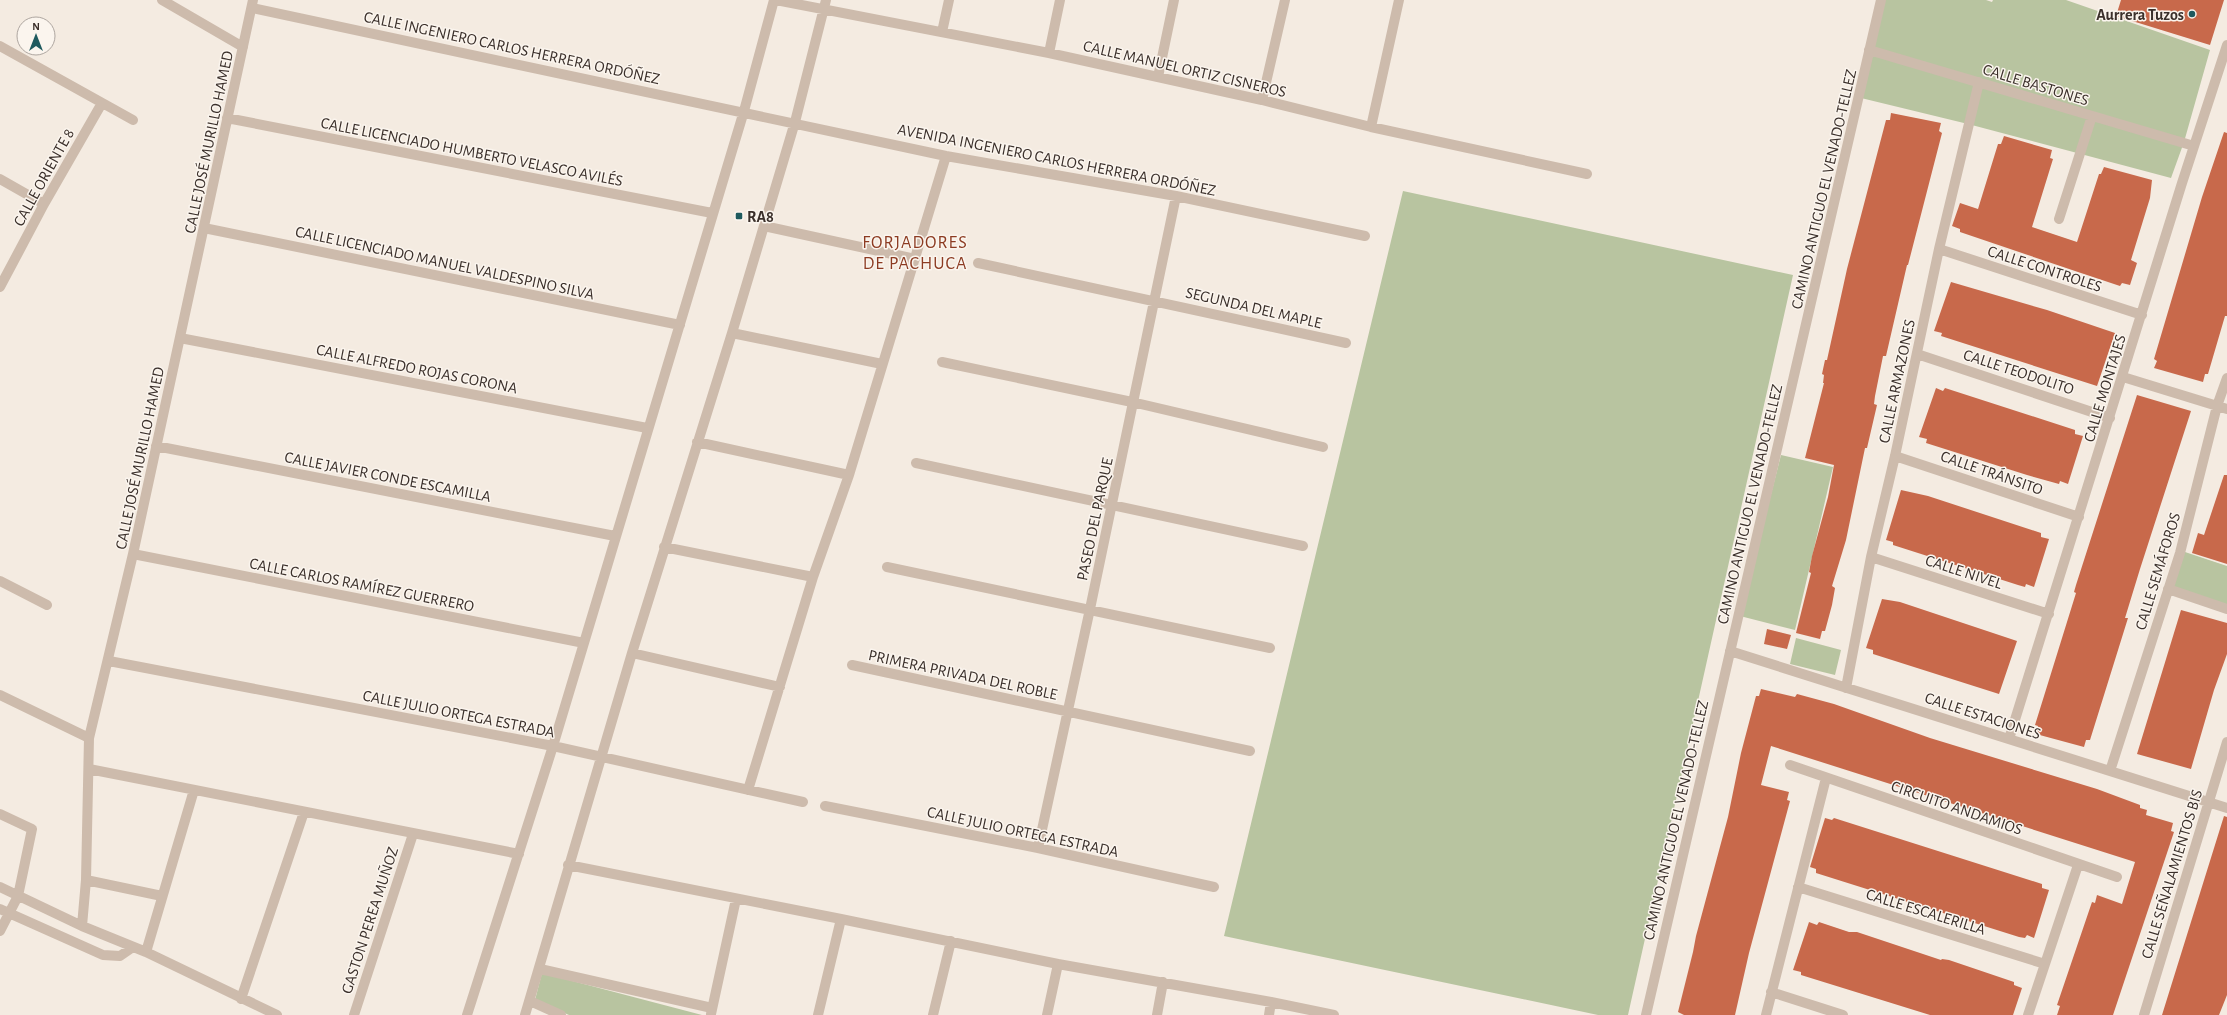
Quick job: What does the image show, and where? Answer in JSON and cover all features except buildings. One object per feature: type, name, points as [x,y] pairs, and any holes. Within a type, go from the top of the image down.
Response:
[{"type":"street","points":[[162,0],[243,47]]},
{"type":"street","points":[[467,1015],[553,746],[647,428],[680,325],[712,213],[744,111],[775,0]]},
{"type":"street","name":"CALLE MANUEL ORTIZ CISNEROS","points":[[775,0],[825,5],[942,32],[1048,53],[1262,100],[1371,127],[1587,174]]},
{"type":"street","points":[[942,32],[949,0]]},
{"type":"street","points":[[1048,53],[1060,0]]},
{"type":"street","points":[[1158,77],[1174,0]]},
{"type":"street","points":[[1262,100],[1285,0]]},
{"type":"street","points":[[1371,127],[1399,0]]},
{"type":"street","name":"CAMINO ANTIGUO EL VENADO-TELLEZ","points":[[1646,1015],[1881,0]]},
{"type":"street","name":"CALLE JOSÉ MURILLO HAMED","points":[[82,926],[86,880],[89,738],[109,661],[133,554],[252,4]]},
{"type":"street","name":"CALLE INGENIERO CARLOS HERRERA ORDÓÑEZ","points":[[252,4],[744,111]]},
{"type":"street","points":[[525,1015],[540,969],[568,866],[664,546],[732,333],[795,122],[825,5]]},
{"type":"street","name":"CALLE MONTAJES","points":[[2009,739],[2194,146],[2227,45]]},
{"type":"street","points":[[0,46],[133,120]]},
{"type":"street","name":"CALLE BASTONES","points":[[1869,50],[2194,146]]},
{"type":"street","name":"CALLE ARMAZONES","points":[[1846,688],[1871,557],[1895,456],[1939,249],[1979,82]]},
{"type":"street","name":"CALLE ORIENTE 8","points":[[0,287],[44,204],[102,103]]},
{"type":"street","name":"AVENIDA INGENIERO CARLOS HERRERA ORDÓÑEZ","points":[[744,111],[946,156],[1176,196],[1365,236]]},
{"type":"street","points":[[2059,219],[2092,116]]},
{"type":"street","name":"CALLE LICENCIADO HUMBERTO VELASCO AVILÉS","points":[[227,118],[712,213]]},
{"type":"street","points":[[748,790],[813,577],[849,474],[946,156]]},
{"type":"street","points":[[0,179],[44,204]]},
{"type":"street","name":"PASEO DEL PARQUE","points":[[1038,848],[1090,609],[1176,196]]},
{"type":"street","points":[[764,226],[915,259]]},
{"type":"street","name":"CALLE LICENCIADO MANUEL VALDESPINO SILVA","points":[[204,228],[680,325]]},
{"type":"street","name":"CALLE CONTROLES","points":[[1939,249],[2142,316]]},
{"type":"street","name":"SEGUNDA DEL MAPLE","points":[[978,263],[1154,300],[1346,343]]},
{"type":"street","points":[[732,333],[882,364]]},
{"type":"street","name":"CALLE ALFREDO ROJAS CORONA","points":[[180,338],[647,428]]},
{"type":"street","name":"CALLE TEODOLITO","points":[[1917,354],[2110,418]]},
{"type":"street","points":[[942,362],[1132,402],[1323,447]]},
{"type":"street","points":[[2123,377],[2222,407]]},
{"type":"street","name":"CALLE SEMÁFOROS","points":[[2110,771],[2180,553],[2222,407],[2227,378]]},
{"type":"street","points":[[697,442],[849,474]]},
{"type":"street","name":"CALLE JAVIER CONDE ESCAMILLA","points":[[156,446],[616,536]]},
{"type":"street","name":"CALLE TRÁNSITO","points":[[1895,456],[2079,517]]},
{"type":"street","points":[[916,463],[1303,546]]},
{"type":"street","points":[[664,546],[813,577]]},
{"type":"street","name":"CALLE CARLOS RAMÍREZ GUERRERO","points":[[133,554],[584,643]]},
{"type":"street","name":"CALLE NIVEL","points":[[1871,557],[2048,614]]},
{"type":"street","points":[[887,567],[1270,648]]},
{"type":"street","points":[[0,581],[48,605]]},
{"type":"street","points":[[2168,590],[2227,609]]},
{"type":"street","name":"CALLE ESTACIONES","points":[[1730,651],[2227,808]]},
{"type":"street","points":[[632,653],[780,687]]},
{"type":"street","name":"CALLE JULIO ORTEGA ESTRADA","points":[[109,661],[553,746],[803,802]]},
{"type":"street","name":"PRIMERA PRIVADA DEL ROBLE","points":[[852,665],[1250,751]]},
{"type":"street","points":[[0,695],[89,738]]},
{"type":"street","name":"CALLE SEÑALAMIENTOS BIS","points":[[2144,1015],[2227,742]]},
{"type":"street","name":"CIRCUITO ANDAMIOS","points":[[1790,765],[2078,865],[2116,876]]},
{"type":"street","points":[[89,768],[412,834],[519,854]]},
{"type":"street","points":[[1766,1015],[1826,778]]},
{"type":"street","points":[[146,952],[194,790]]},
{"type":"street","name":"CALLE JULIO ORTEGA ESTRADA","points":[[825,806],[1038,848],[1214,887]]},
{"type":"street","points":[[241,999],[304,812]]},
{"type":"street","points":[[0,814],[32,830],[18,896],[5,911],[0,931]]},
{"type":"street","name":"GASTON PEREA MUÑOZ","points":[[354,1015],[412,834]]},
{"type":"street","points":[[2028,1015],[2078,865]]},
{"type":"street","points":[[568,866],[841,919],[1058,964],[1163,982],[1334,1015]]},
{"type":"street","points":[[86,880],[162,896]]},
{"type":"street","points":[[0,887],[82,926],[146,952],[277,1015]]},
{"type":"street","name":"CALLE ESCALERILLA","points":[[1798,887],[2046,964]]},
{"type":"street","points":[[540,969],[712,1012],[736,899]]},
{"type":"street","points":[[5,911],[103,955],[120,956],[133,947]]},
{"type":"street","points":[[818,1015],[841,919]]},
{"type":"street","points":[[933,1015],[951,941]]},
{"type":"street","points":[[1047,1015],[1058,964]]},
{"type":"street","points":[[1157,1015],[1163,982]]},
{"type":"street","points":[[1772,992],[1843,1015]]},
{"type":"street","points":[[530,1001],[561,1015]]},
{"type":"street","points":[[1269,1015],[1271,1002]]},
{"type":"green space","points":[[1882,0],[1986,0],[1992,2],[1993,0],[2066,0],[2210,50],[2184,142],[2171,178],[1968,124],[1861,98]]},
{"type":"green space","points":[[1403,191],[1793,275],[1628,1015],[1598,1015],[1224,936]]},
{"type":"green space","points":[[1781,455],[1833,467],[1795,630],[1740,616]]},
{"type":"green space","points":[[2182,551],[2227,566],[2227,605],[2172,586]]},
{"type":"green space","points":[[1796,638],[1841,650],[1835,675],[1790,664]]},
{"type":"green space","points":[[542,973],[702,1015],[569,1015],[535,1000]]},
{"type":"place","name":"Aurrera Tuzos","points":[[2192,14]]},
{"type":"place","name":"RA8","points":[[739,216]]},
{"type":"district","name":"FORJADORES DE PACHUCA","points":[[915,252]]}]
